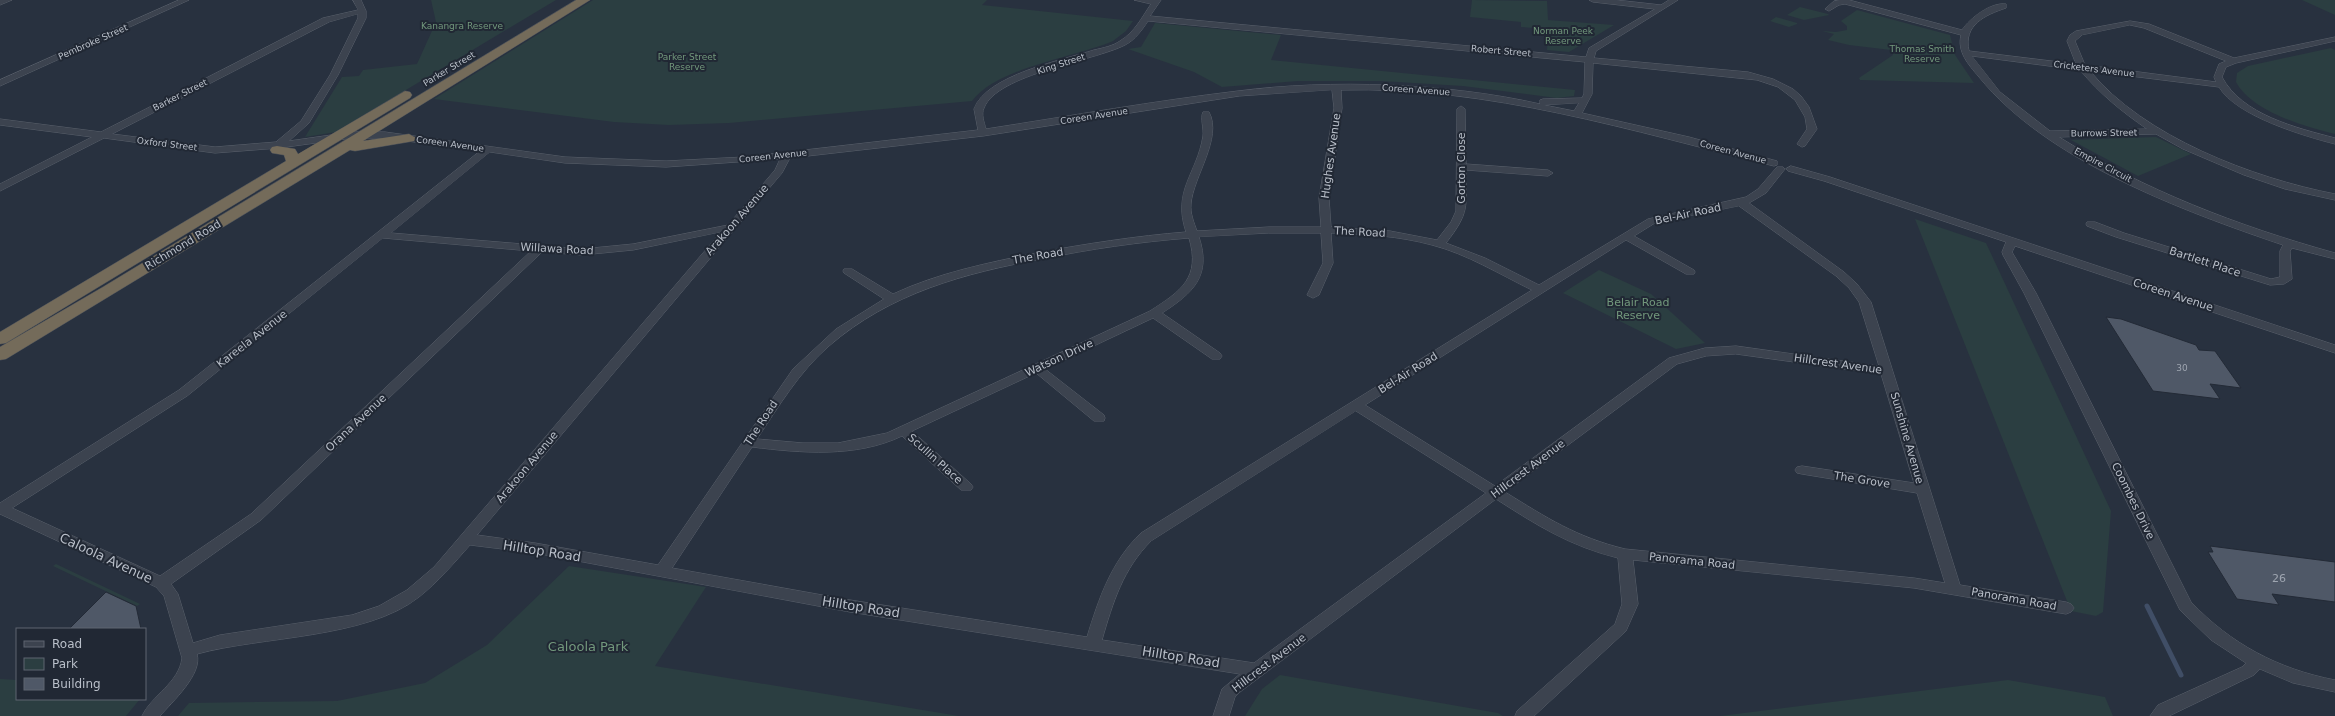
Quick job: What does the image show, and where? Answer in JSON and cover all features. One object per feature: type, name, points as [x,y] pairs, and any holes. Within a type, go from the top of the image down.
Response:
[{"type":"highway","name":"Parker Street","points":[[331,145],[564,0]]},
{"type":"highway","name":"Parker Street","points":[[361,137],[584,0]]},
{"type":"highway","points":[[396,115],[392,122],[392,128],[409,138]]},
{"type":"highway","name":"Richmond Road","points":[[0,339],[294,163],[331,145],[361,137]]},
{"type":"highway","points":[[331,145],[365,144],[409,138]]},
{"type":"highway","name":"Richmond Road","points":[[0,355],[331,145]]},
{"type":"highway","points":[[278,148],[290,152],[294,163]]},
{"type":"street","points":[[0,3],[8,0]]},
{"type":"street","name":"Pembroke Street","points":[[0,83],[185,0]]},
{"type":"street","points":[[278,148],[304,123],[357,32],[362,11],[357,0]]},
{"type":"street","points":[[1138,0],[1157,1]]},
{"type":"street","points":[[1593,0],[1662,7]]},
{"type":"street","points":[[1577,114],[1586,100],[1589,90],[1589,59],[1594,48],[1674,0]]},
{"type":"street","points":[[1858,6],[1866,0]]},
{"type":"street","name":"King Street","points":[[983,133],[979,109],[983,101],[992,92],[1018,78],[1123,43],[1135,34],[1157,1]]},
{"type":"street","points":[[1829,9],[1844,1],[1858,6],[1964,33],[1974,20],[2003,6]]},
{"type":"street","name":"Barker Street","points":[[0,188],[326,20],[362,11]]},
{"type":"street","name":"Robert Street","points":[[1145,18],[1738,74],[1778,84],[1795,94],[1806,106],[1812,129],[1802,144]]},
{"type":"street","points":[[2233,60],[2146,26],[2130,23],[2075,34],[2071,43],[2082,68],[2092,82],[2112,101],[2158,131],[2200,153],[2248,174],[2286,186],[2335,197]]},
{"type":"street","name":"Empire Circuit","points":[[1964,33],[1963,38],[1966,53],[1979,74],[2000,97],[2049,134],[2099,164],[2149,189],[2225,221],[2288,244],[2335,256]]},
{"type":"street","points":[[2333,41],[2233,60],[2219,70],[2218,77],[2221,85],[2237,100],[2256,112],[2296,128],[2335,141]]},
{"type":"street","name":"Cricketers Avenue","points":[[1966,53],[2221,85]]},
{"type":"street","name":"Coreen Avenue","points":[[361,137],[409,138],[578,161],[635,164],[706,163],[983,133],[1239,93],[1336,87],[1443,92],[1525,103],[1696,142],[1777,166],[1786,163],[1792,167],[1791,169],[1827,179],[2335,348]]},
{"type":"street","name":"Hughes Avenue","points":[[1314,294],[1328,263],[1325,191],[1338,108],[1336,87]]},
{"type":"street","points":[[1525,103],[1586,100]]},
{"type":"street","name":"Gorton Close","points":[[1439,244],[1456,223],[1461,211],[1461,109]]},
{"type":"street","name":"Watson Drive","points":[[748,442],[798,448],[837,449],[876,441],[904,431],[1154,313],[1183,293],[1195,275],[1199,256],[1186,206],[1208,131],[1206,114]]},
{"type":"street","name":"Oxford Street","points":[[0,122],[215,150],[246,152],[278,148]]},
{"type":"street","name":"Burrows Street","points":[[2049,134],[2158,131]]},
{"type":"street","points":[[278,148],[331,145]]},
{"type":"street","name":"Kareela Avenue","points":[[0,508],[183,393],[490,149]]},
{"type":"street","name":"Arakoon Avenue","points":[[188,650],[232,637],[345,623],[374,615],[420,590],[466,539],[779,171],[786,155]]},
{"type":"street","name":"Bel-Air Road","points":[[1093,643],[1113,578],[1126,557],[1138,544],[1626,236],[1652,221],[1741,202],[1762,191],[1777,166]]},
{"type":"street","points":[[1462,167],[1548,173]]},
{"type":"street","name":"Sunshine Avenue","points":[[1741,202],[1840,274],[1853,286],[1868,309],[1922,489],[1954,589]]},
{"type":"street","name":"Bartlett Place","points":[[2091,224],[2120,235],[2270,282],[2280,282],[2286,279],[2285,251],[2288,244]]},
{"type":"street","name":"Willawa Road","points":[[381,236],[568,252],[610,250],[731,227]]},
{"type":"street","name":"The Road","points":[[662,571],[792,377],[808,359],[847,327],[892,299],[937,280],[990,265],[1128,240],[1193,233],[1266,230],[1326,230],[1398,235],[1439,244],[1462,252],[1540,290]]},
{"type":"street","points":[[1626,236],[1690,272]]},
{"type":"street","name":"Coreen Avenue","points":[[2012,241],[2071,256],[2335,342]]},
{"type":"street","name":"Coombes Drive","points":[[2012,241],[2007,252],[2008,255],[2041,314],[2178,596],[2190,612],[2207,628],[2258,662],[2306,680],[2335,686]]},
{"type":"street","name":"Orana Avenue","points":[[161,583],[256,517],[539,249]]},
{"type":"street","points":[[848,271],[892,299]]},
{"type":"street","points":[[1154,313],[1216,356]]},
{"type":"street","name":"Hillcrest Avenue","points":[[1221,716],[1228,694],[1234,686],[1666,366],[1685,356],[1717,350],[1736,350],[1887,371]]},
{"type":"street","points":[[1037,368],[1099,418]]},
{"type":"street","name":"Panorama Road","points":[[1356,405],[1569,537],[1596,547],[1625,554],[1906,582],[2066,608]]},
{"type":"street","name":"Scullin Place","points":[[904,431],[966,488]]},
{"type":"street","name":"The Grove","points":[[1802,470],[1922,489]]},
{"type":"street","name":"Caloola Avenue","points":[[0,508],[161,583],[171,594],[190,658],[185,674],[150,716]]},
{"type":"street","name":"Hilltop Road","points":[[466,539],[535,548],[850,606],[1257,670]]},
{"type":"street","points":[[1523,716],[1621,627],[1630,604],[1625,554]]},
{"type":"street","points":[[2158,716],[2164,710],[2248,671],[2258,662]]},
{"type":"green space","name":"Kanangra Reserve","points":[[431,0],[556,0],[336,132],[305,137],[342,77],[359,76],[363,70],[417,64],[436,22]]},
{"type":"green space","name":"Parker Street Reserve","points":[[593,0],[987,0],[982,5],[1133,21],[1126,31],[1113,41],[1017,72],[984,89],[972,101],[729,123],[669,125],[614,122],[434,99]]},
{"type":"green space","name":"Norman Peek Reserve","points":[[1472,0],[1547,1],[1548,20],[1614,25],[1569,52],[1547,50],[1548,29],[1521,27],[1521,22],[1470,17]]},
{"type":"green space","points":[[2302,0],[2335,0],[2335,15]]},
{"type":"green space","points":[[1800,7],[1829,15],[1804,20],[1787,15]]},
{"type":"green space","name":"Thomas Smith Reserve","points":[[1857,10],[1950,35],[1955,55],[1974,83],[1860,80],[1859,78],[1893,55],[1891,50],[1849,45],[1828,40],[1834,34],[1822,31],[1836,32],[1847,30],[1847,26],[1841,21]]},
{"type":"green space","points":[[1776,17],[1797,24],[1789,27],[1770,21]]},
{"type":"green space","points":[[1155,23],[1281,35],[1271,60],[1575,90],[1574,96],[1557,98],[1463,86],[1381,81],[1298,81],[1222,87],[1194,72],[1128,49],[1141,47]]},
{"type":"green space","points":[[2331,48],[2335,50],[2335,134],[2294,122],[2266,109],[2243,92],[2236,82],[2237,73],[2248,66]]},
{"type":"green space","points":[[2156,137],[2191,154],[2138,176],[2071,140]]},
{"type":"green space","points":[[1915,219],[1986,243],[2111,511],[2103,612],[2096,616],[2071,611]]},
{"type":"green space","name":"Belair Road Reserve","points":[[1599,270],[1651,294],[1705,343],[1676,349],[1563,293]]},
{"type":"green space","points":[[56,564],[140,604],[137,606],[53,566]]},
{"type":"green space","name":"Caloola Park","points":[[569,566],[706,587],[655,666],[959,716],[178,716],[189,703],[337,701],[425,683],[487,645]]},
{"type":"green space","points":[[1280,675],[1498,713],[1503,716],[1245,716],[1262,689]]},
{"type":"green space","points":[[0,679],[16,680],[16,700],[139,700],[126,716],[0,716]]},
{"type":"green space","points":[[2008,680],[2105,697],[2113,716],[1720,716]]},
{"type":"building","points":[[2106,317],[2121,319],[2196,345],[2199,350],[2215,351],[2241,388],[2210,384],[2220,399],[2153,391]]},
{"type":"building","points":[[2210,546],[2335,562],[2335,602],[2272,594],[2279,605],[2237,599],[2208,552],[2213,552]]},
{"type":"building","points":[[106,592],[136,606],[141,628],[70,628]]},
{"type":"waterway","points":[[2147,606],[2181,675]]}]
